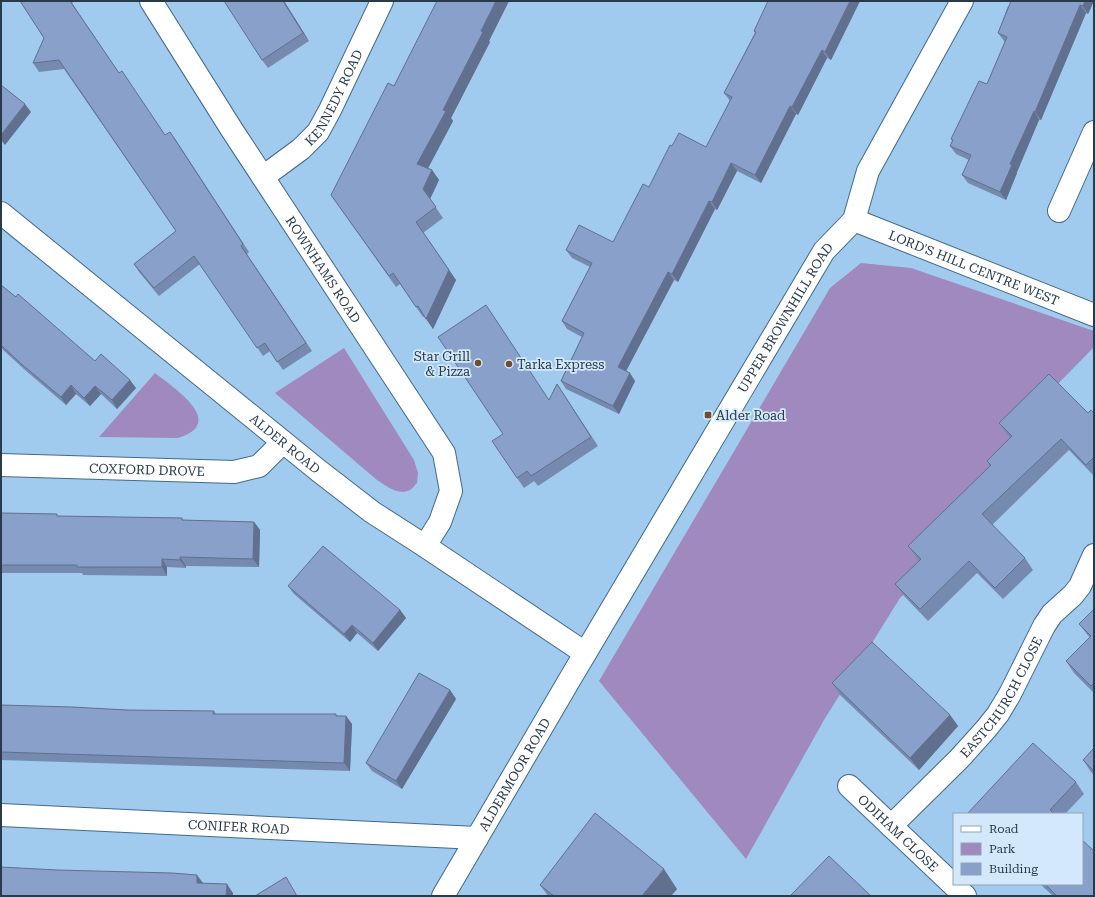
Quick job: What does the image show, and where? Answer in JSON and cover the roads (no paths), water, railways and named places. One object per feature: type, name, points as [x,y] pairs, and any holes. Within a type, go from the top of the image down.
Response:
[{"type":"street","name":"ROWNHAMS ROAD","points":[[151,1],[263,177],[444,453],[450,491],[440,522],[425,546]]},
{"type":"street","name":"KENNEDY ROAD","points":[[263,177],[301,148],[318,132],[382,1]]},
{"type":"street","name":"UPPER BROWNHILL ROAD","points":[[585,653],[824,251],[854,220],[868,171],[962,1]]},
{"type":"street","points":[[1059,211],[1094,132]]},
{"type":"street","name":"ALDER ROAD","points":[[1,213],[283,442],[372,512],[585,653]]},
{"type":"street","name":"LORD'S HILL CENTRE WEST","points":[[854,220],[1094,315]]},
{"type":"street","name":"COXFORD DROVE","points":[[1,465],[234,472],[259,466],[283,442]]},
{"type":"street","name":"EASTCHURCH CLOSE","points":[[891,826],[959,759],[990,724],[1010,694],[1044,626],[1052,614],[1073,595],[1080,586],[1094,555]]},
{"type":"street","name":"ALDERMOOR ROAD","points":[[443,896],[585,653]]},
{"type":"street","name":"ODIHAM CLOSE","points":[[849,786],[953,885]]},
{"type":"street","name":"CONIFER ROAD","points":[[1,815],[476,838]]},
{"type":"street","name":"ODIHAM CLOSE","points":[[953,885],[965,896]]},
{"type":"place","name":"Star Grill & Pizza","points":[[478,363]]},
{"type":"place","name":"Tarka Express","points":[[509,364]]},
{"type":"place","name":"Alder Road","points":[[708,415]]}]
